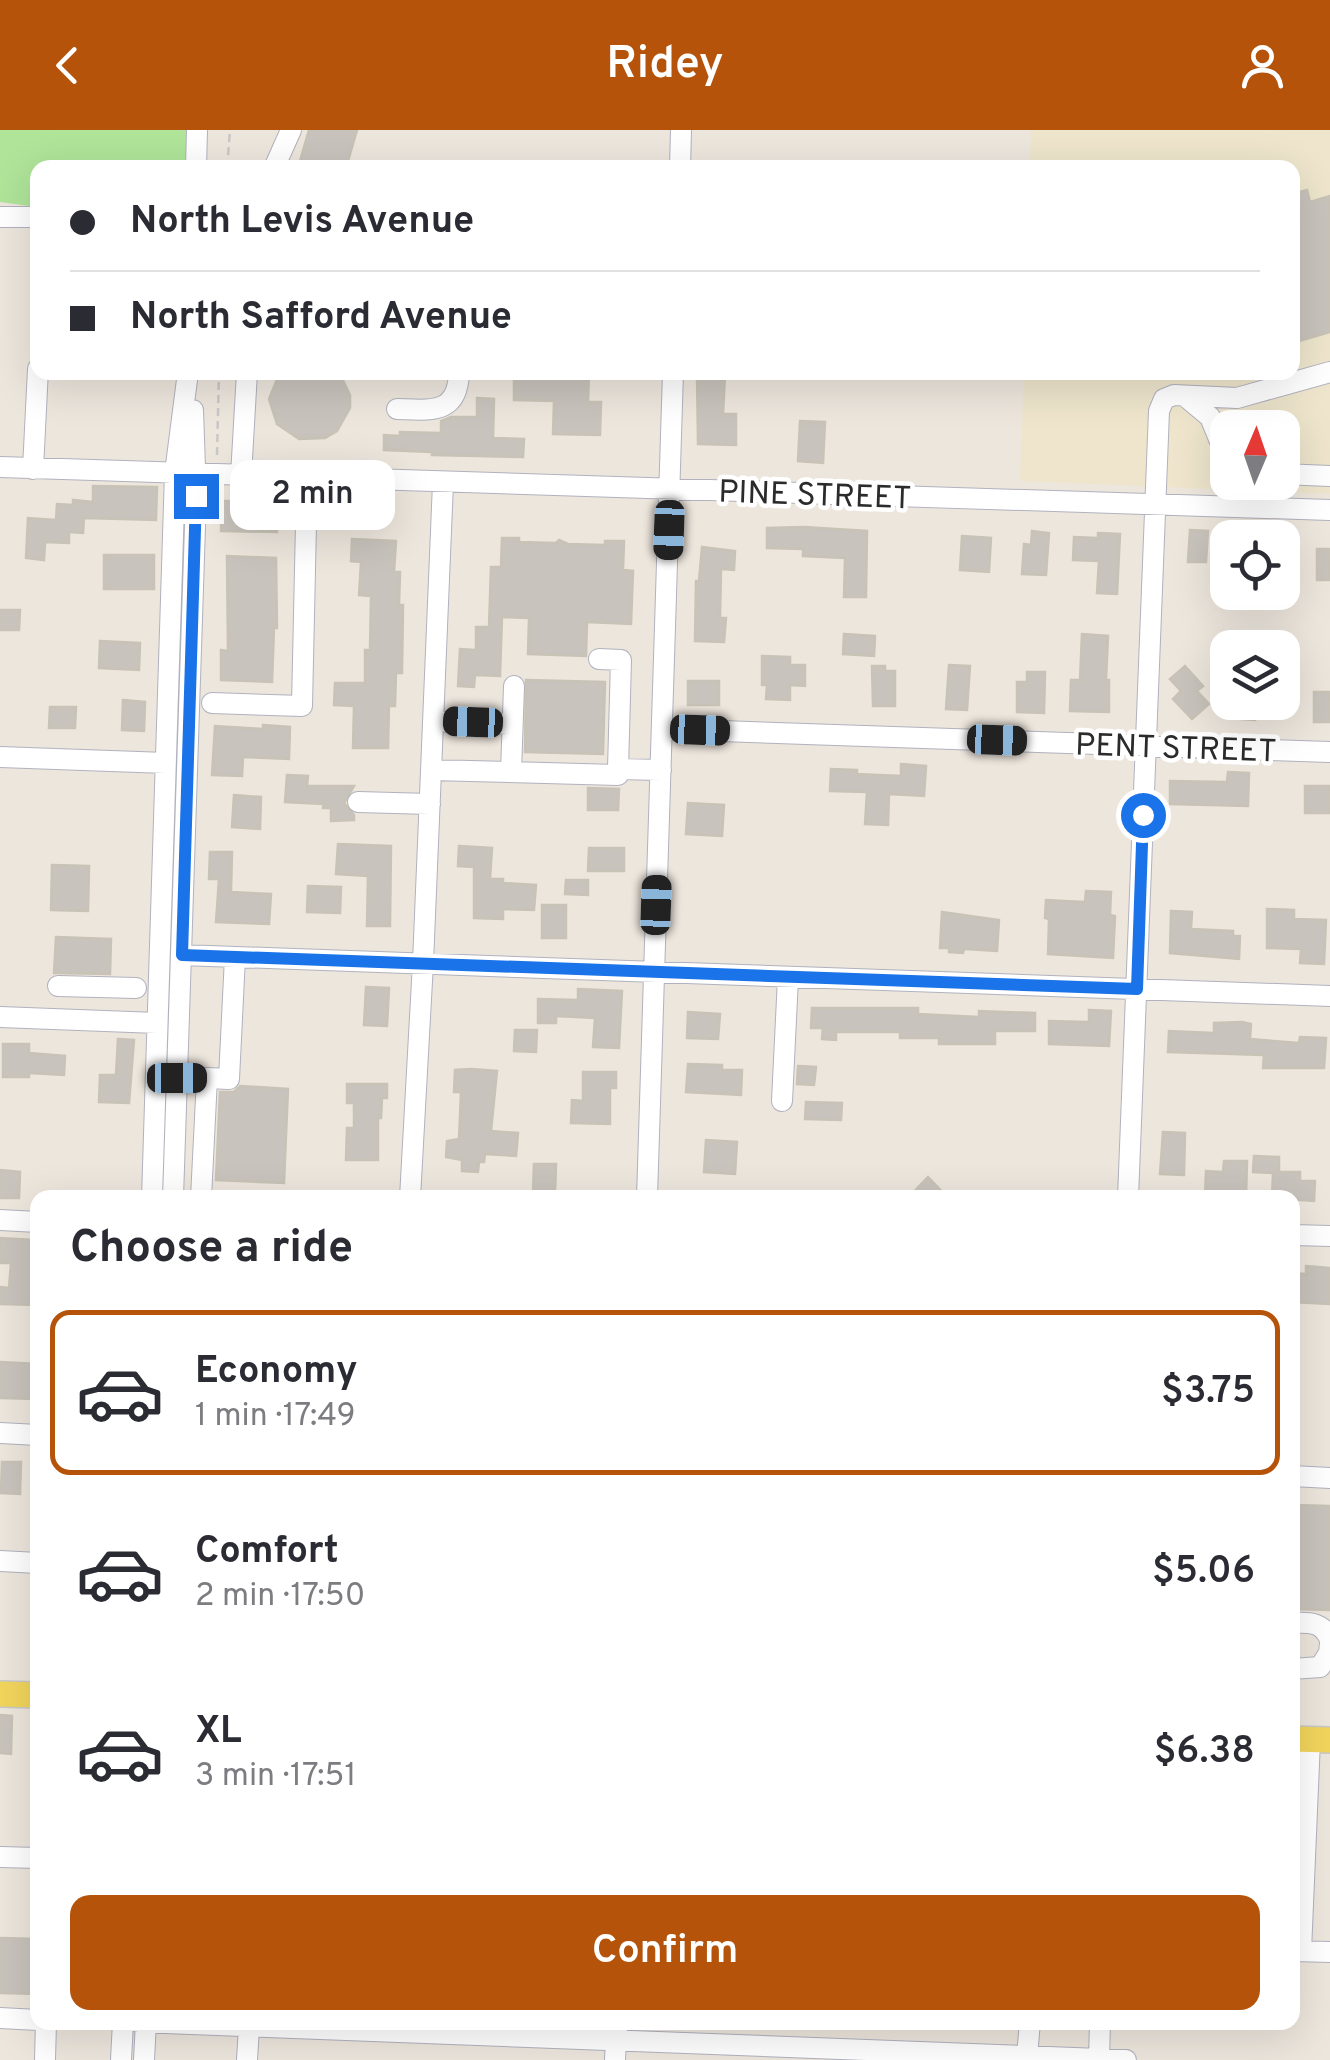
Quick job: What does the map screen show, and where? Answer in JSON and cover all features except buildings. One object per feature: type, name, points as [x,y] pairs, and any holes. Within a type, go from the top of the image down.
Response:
[{"type":"main road","points":[[0,1694],[30,1695]]},
{"type":"street","points":[[196,160],[197,130]]},
{"type":"street","points":[[278,160],[291,130]]},
{"type":"street","points":[[680,160],[681,130]]},
{"type":"street","points":[[0,216],[30,217]]},
{"type":"street","points":[[1128,1190],[1158,412],[1164,400],[1174,395],[1237,398],[1330,372]]},
{"type":"street","points":[[33,468],[37,380]]},
{"type":"street","points":[[152,1190],[175,474],[188,380]]},
{"type":"street","points":[[173,1190],[197,474],[190,380]]},
{"type":"street","points":[[241,476],[247,380]]},
{"type":"street","points":[[396,409],[430,410],[449,404],[458,390],[459,380]]},
{"type":"street","points":[[646,1190],[673,380]]},
{"type":"street","points":[[1186,397],[1210,417]]},
{"type":"street","name":"PINE STREET","points":[[0,468],[1330,510]]},
{"type":"street","points":[[1300,475],[1330,476]]},
{"type":"street","points":[[212,703],[302,706],[307,478]]},
{"type":"street","points":[[410,1190],[424,963],[442,483]]},
{"type":"street","points":[[431,770],[618,775],[620,660],[600,660]]},
{"type":"street","points":[[511,772],[514,686]]},
{"type":"street","points":[[433,721],[512,724]]},
{"type":"street","name":"PENT STREET","points":[[662,729],[1330,752]]},
{"type":"street","points":[[0,757],[166,763]]},
{"type":"street","points":[[618,769],[661,770]]},
{"type":"street","points":[[358,802],[430,804]]},
{"type":"street","points":[[182,955],[1330,996]]},
{"type":"street","points":[[177,1078],[229,1079],[235,957]]},
{"type":"street","points":[[782,1101],[788,978]]},
{"type":"street","points":[[58,986],[136,988]]},
{"type":"street","points":[[79,1020],[80,986]]},
{"type":"street","points":[[0,1017],[158,1023]]},
{"type":"street","points":[[201,1190],[207,1078]]},
{"type":"street","points":[[0,1220],[30,1222]]},
{"type":"street","points":[[1300,1235],[1330,1236]]},
{"type":"street","points":[[0,1433],[30,1434]]},
{"type":"street","points":[[1300,1476],[1330,1478]]},
{"type":"street","points":[[0,1561],[30,1562]]},
{"type":"street","points":[[1300,1623],[1317,1624],[1327,1632],[1330,1642],[1325,1668],[1300,1669]]},
{"type":"street","points":[[1300,1906],[1311,1740]]},
{"type":"street","points":[[0,1857],[30,1858]]},
{"type":"street","points":[[1300,1951],[1330,1952]]},
{"type":"street","points":[[0,2018],[30,2020]]},
{"type":"street","points":[[45,2060],[46,2030]]},
{"type":"street","points":[[122,2060],[124,2030]]},
{"type":"street","points":[[144,2060],[146,2030]]},
{"type":"street","points":[[248,2060],[253,2030]]},
{"type":"street","points":[[506,2030],[616,2041],[1126,2060]]},
{"type":"street","points":[[1027,2056],[1029,2030]]},
{"type":"street","points":[[1099,2059],[1100,2030]]},
{"type":"path","points":[[228,160],[230,130]]},
{"type":"shaded area","points":[[1031,130],[1330,130],[1330,494],[1300,493],[1300,410],[1210,410],[1210,489],[1020,481],[1024,380],[1300,380],[1300,160],[1030,160]]},
{"type":"green space","points":[[0,130],[189,130],[188,160],[30,160],[30,206],[0,202]]},
{"type":"route","points":[[196,496],[182,955],[1137,989],[1143,815]]}]
